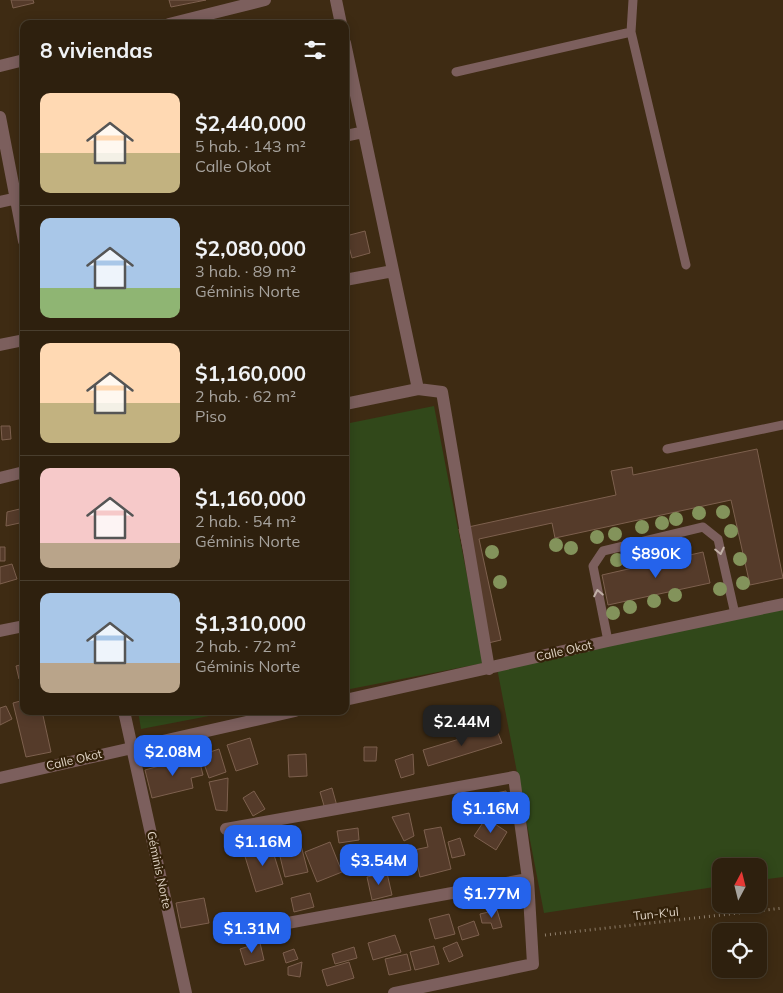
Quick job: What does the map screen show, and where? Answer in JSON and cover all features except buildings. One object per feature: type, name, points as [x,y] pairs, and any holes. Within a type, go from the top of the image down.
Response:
[{"type":"street","points":[[186,20],[265,0]]},
{"type":"street","points":[[336,0],[340,20]]},
{"type":"street","points":[[0,66],[20,61]]},
{"type":"street","points":[[349,62],[418,389]]},
{"type":"street","points":[[0,117],[20,197],[0,202]]},
{"type":"street","points":[[349,135],[364,132]]},
{"type":"street","points":[[349,279],[393,271]]},
{"type":"street","points":[[0,345],[20,341]]},
{"type":"street","points":[[349,403],[418,389],[442,392],[489,669]]},
{"type":"street","points":[[0,478],[20,473]]},
{"type":"street","name":"Calle Okot","points":[[349,699],[783,604]]},
{"type":"street","points":[[0,631],[20,627]]},
{"type":"street","name":"Géminis Norte","points":[[125,715],[186,993]]},
{"type":"street","name":"Calle Okot","points":[[0,778],[132,746],[275,715]]},
{"type":"street","points":[[226,828],[514,777],[528,879],[533,964],[394,993]]},
{"type":"street","points":[[249,930],[528,879]]},
{"type":"lane","points":[[633,0],[631,32],[686,265]]},
{"type":"lane","points":[[456,72],[631,32]]},
{"type":"lane","points":[[667,449],[783,425]]},
{"type":"lane","points":[[608,641],[593,566],[603,552],[703,526],[718,539],[735,614]]},
{"type":"path","name":"Tun-K'ul","points":[[532,936],[783,908]]},
{"type":"green space","points":[[434,406],[484,663],[349,689],[349,423]]},
{"type":"green space","points":[[783,606],[783,877],[768,879],[768,858],[712,858],[712,887],[544,913],[497,668]]},
{"type":"green space","points":[[139,715],[214,715],[141,729]]}]
